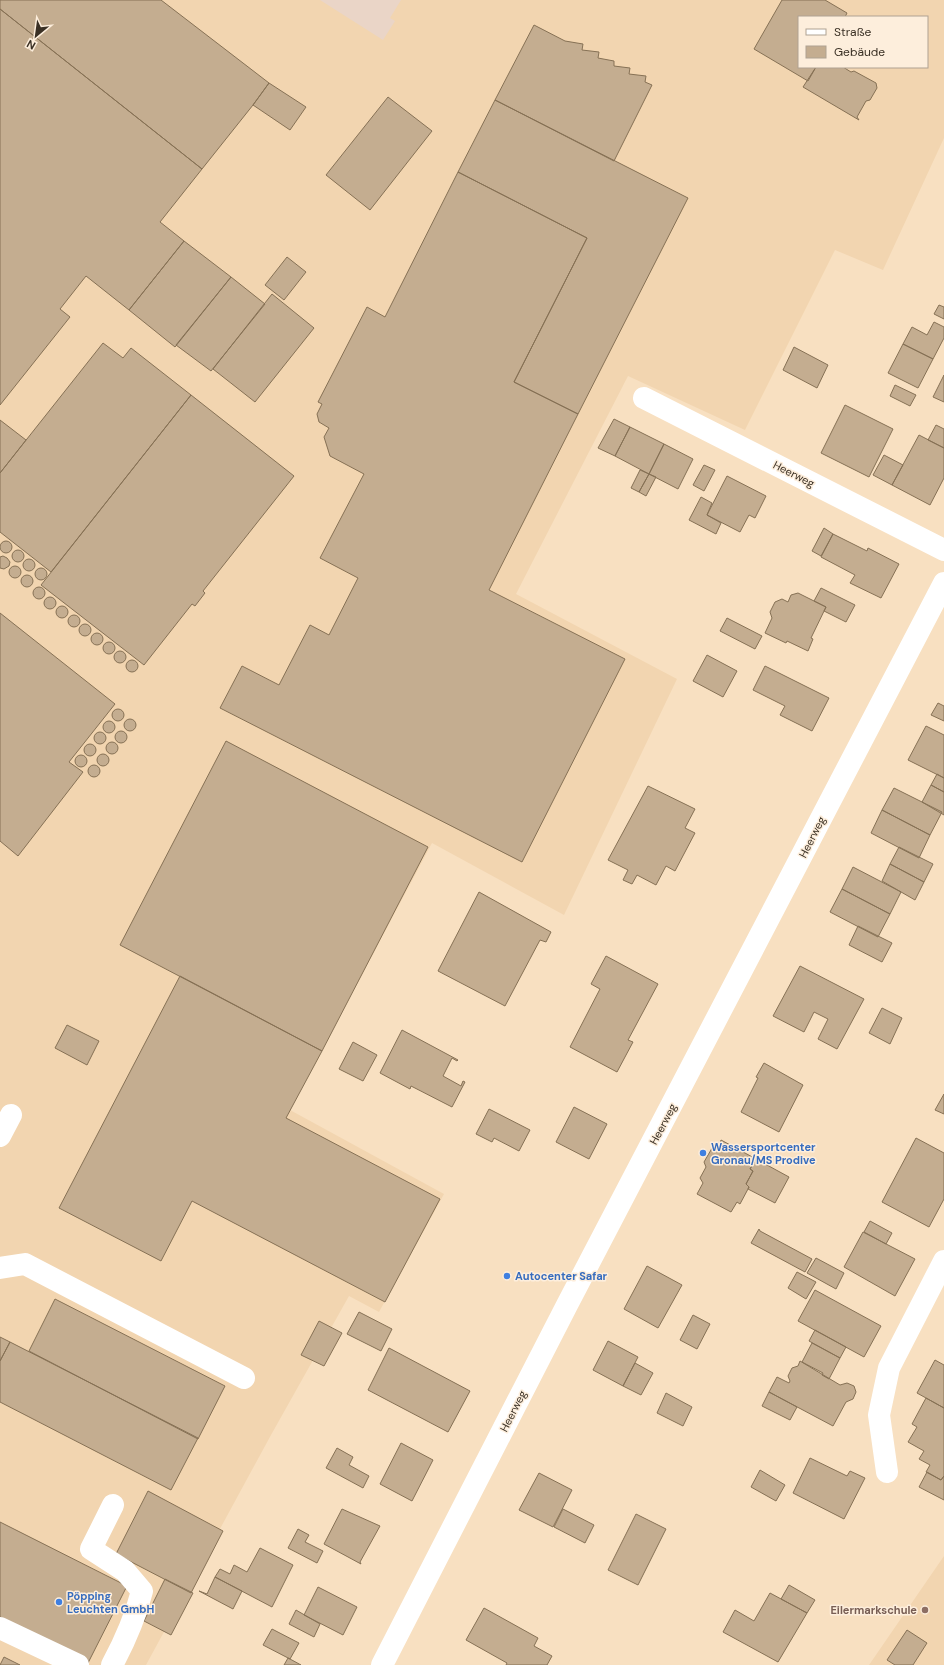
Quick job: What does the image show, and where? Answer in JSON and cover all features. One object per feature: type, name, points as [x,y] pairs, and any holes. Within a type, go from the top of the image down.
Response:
[{"type":"street","name":"Heerweg","points":[[644,398],[944,550]]},
{"type":"street","name":"Heerweg","points":[[382,1665],[567,1305],[944,583]]},
{"type":"street","points":[[0,1136],[11,1115]]},
{"type":"street","points":[[887,1472],[879,1415],[889,1368],[944,1262]]},
{"type":"street","points":[[0,1268],[25,1264],[244,1378]]},
{"type":"street","points":[[112,1665],[124,1642],[142,1592],[125,1571],[91,1549],[113,1505]]},
{"type":"street","points":[[0,1628],[78,1665]]},
{"type":"shaded area","points":[[0,0],[944,0],[944,138],[883,270],[835,250],[745,430],[628,376],[516,594],[677,679],[564,915],[432,843],[290,1110],[444,1194],[379,1312],[349,1296],[271,1435],[146,1665],[0,1665]]},
{"type":"shaded area","points":[[320,0],[401,0],[390,18],[395,21],[383,40]]},
{"type":"shaded area","name":"Eilermarkschule","points":[[944,1556],[944,1665],[869,1665]]},
{"type":"building","points":[[0,0],[161,0],[269,83],[202,169],[0,9]]},
{"type":"building","points":[[782,0],[825,0],[847,13],[846,16],[798,16],[798,68],[815,68],[808,81],[754,49]]},
{"type":"building","points":[[0,9],[202,169],[160,222],[184,241],[129,310],[86,276],[60,309],[70,317],[0,405]]},
{"type":"building","points":[[534,25],[565,41],[583,44],[582,50],[599,52],[598,58],[614,61],[614,66],[630,68],[629,74],[646,76],[645,82],[652,85],[614,161],[495,100]]},
{"type":"building","points":[[815,68],[845,68],[851,72],[854,71],[876,83],[877,88],[870,100],[866,101],[857,117],[859,120],[803,87]]},
{"type":"building","points":[[269,83],[306,107],[290,130],[253,105]]},
{"type":"building","points":[[388,97],[432,131],[370,210],[326,175]]},
{"type":"building","points":[[495,100],[688,198],[578,414],[514,382],[587,238],[458,172]]},
{"type":"building","points":[[458,172],[587,238],[514,382],[578,414],[489,590],[625,659],[522,862],[220,708],[242,666],[279,685],[310,625],[329,635],[358,578],[320,558],[364,474],[330,456],[324,437],[329,428],[319,422],[317,414],[322,404],[318,402],[367,307],[385,317]]},
{"type":"building","points":[[184,241],[231,277],[175,347],[129,310]]},
{"type":"building","points":[[287,257],[306,272],[284,300],[265,285]]},
{"type":"building","points":[[231,277],[265,304],[211,371],[176,345]]},
{"type":"building","points":[[272,294],[314,328],[255,402],[213,369]]},
{"type":"building","points":[[939,305],[944,307],[944,319],[934,314]]},
{"type":"building","points":[[934,322],[944,327],[944,338],[933,359],[903,344],[912,327],[927,335]]},
{"type":"building","points":[[103,343],[123,358],[131,348],[191,395],[51,572],[0,532],[0,473]]},
{"type":"building","points":[[903,344],[933,359],[918,388],[888,373]]},
{"type":"building","points":[[794,347],[828,365],[817,388],[783,370]]},
{"type":"building","points":[[944,375],[944,402],[933,397]]},
{"type":"building","points":[[895,385],[916,395],[910,406],[890,396]]},
{"type":"building","points":[[191,395],[294,476],[203,591],[205,593],[195,606],[192,604],[144,665],[41,585]]},
{"type":"building","points":[[845,405],[893,429],[869,477],[821,453]]},
{"type":"building","points":[[614,419],[630,427],[615,456],[598,448]]},
{"type":"building","points":[[0,420],[26,440],[0,473]]},
{"type":"building","points":[[936,425],[944,429],[944,448],[928,440]]},
{"type":"building","points":[[630,427],[664,444],[649,474],[615,456]]},
{"type":"building","points":[[919,435],[944,448],[944,478],[930,505],[892,485]]},
{"type":"building","points":[[664,444],[693,459],[678,489],[649,474]]},
{"type":"building","points":[[884,455],[903,465],[892,485],[873,475]]},
{"type":"building","points":[[704,465],[715,470],[704,491],[693,485]]},
{"type":"building","points":[[640,470],[649,474],[639,492],[631,488]]},
{"type":"building","points":[[649,474],[656,477],[646,496],[639,492]]},
{"type":"building","points":[[727,476],[766,496],[755,518],[749,515],[740,532],[707,515]]},
{"type":"building","points":[[701,497],[712,503],[707,515],[721,523],[716,534],[689,520]]},
{"type":"building","points":[[824,528],[833,534],[821,556],[812,551]]},
{"type":"building","points":[[833,534],[867,551],[868,548],[899,564],[881,598],[850,583],[855,575],[821,557]]},
{"type":"building","points":[[4,541],[8,541],[12,547],[8,553],[4,553],[0,549],[0,545]]},
{"type":"building","points":[[16,550],[20,550],[24,556],[20,562],[16,562],[12,558],[12,554]]},
{"type":"building","points":[[3,556],[10,562],[9,566],[4,569],[0,568],[0,557]]},
{"type":"building","points":[[27,559],[31,559],[35,565],[31,571],[27,571],[23,567],[23,563]]},
{"type":"building","points":[[13,566],[17,566],[21,572],[17,578],[13,578],[9,574],[9,570]]},
{"type":"building","points":[[39,568],[43,568],[47,574],[43,580],[39,580],[35,576],[35,572]]},
{"type":"building","points":[[25,575],[29,575],[33,581],[29,587],[25,587],[21,583],[21,579]]},
{"type":"building","points":[[37,587],[41,587],[45,593],[41,599],[37,599],[33,595],[33,591]]},
{"type":"building","points":[[821,588],[855,605],[846,622],[824,611],[826,607],[814,601]]},
{"type":"building","points":[[798,593],[826,607],[811,638],[813,639],[808,651],[765,633],[772,618],[770,612],[775,602],[782,599],[788,602],[791,595]]},
{"type":"building","points":[[48,597],[52,597],[56,603],[52,609],[48,609],[44,605],[44,601]]},
{"type":"building","points":[[60,606],[64,606],[68,612],[64,618],[60,618],[56,614],[56,610]]},
{"type":"building","points":[[0,613],[115,704],[69,762],[83,772],[18,856],[0,841]]},
{"type":"building","points":[[72,615],[76,615],[80,621],[76,627],[72,627],[68,623],[68,619]]},
{"type":"building","points":[[727,618],[762,636],[755,649],[720,631]]},
{"type":"building","points":[[83,624],[87,624],[91,630],[87,636],[83,636],[79,632],[79,628]]},
{"type":"building","points":[[95,633],[99,633],[103,639],[99,645],[95,645],[91,641],[91,637]]},
{"type":"building","points":[[107,642],[111,642],[115,648],[111,654],[107,654],[103,650],[103,646]]},
{"type":"building","points":[[118,651],[122,651],[126,657],[122,663],[118,663],[114,659],[114,655]]},
{"type":"building","points":[[707,655],[737,671],[723,697],[693,681]]},
{"type":"building","points":[[130,660],[134,660],[138,666],[134,672],[130,672],[126,668],[126,664]]},
{"type":"building","points":[[765,666],[829,698],[812,731],[780,715],[785,706],[753,690]]},
{"type":"building","points":[[938,703],[944,706],[944,721],[931,715]]},
{"type":"building","points":[[116,709],[120,709],[124,715],[120,721],[116,721],[112,717],[112,713]]},
{"type":"building","points":[[128,719],[132,719],[136,725],[132,731],[128,731],[124,727],[124,723]]},
{"type":"building","points":[[107,721],[111,721],[115,727],[111,733],[107,733],[103,729],[103,725]]},
{"type":"building","points":[[926,726],[944,735],[944,778],[908,760]]},
{"type":"building","points":[[119,731],[123,731],[127,737],[123,743],[119,743],[115,739],[115,735]]},
{"type":"building","points":[[98,732],[102,732],[106,738],[102,744],[98,744],[94,740],[94,736]]},
{"type":"building","points":[[226,741],[428,847],[322,1051],[120,945]]},
{"type":"building","points":[[110,742],[114,742],[118,748],[114,754],[110,754],[106,750],[106,746]]},
{"type":"building","points":[[88,744],[92,744],[96,750],[92,756],[88,756],[84,752],[84,748]]},
{"type":"building","points":[[101,754],[105,754],[109,760],[105,766],[101,766],[97,762],[97,758]]},
{"type":"building","points":[[79,755],[83,755],[87,761],[83,767],[79,767],[75,763],[75,759]]},
{"type":"building","points":[[92,765],[96,765],[100,771],[96,777],[92,777],[88,773],[88,769]]},
{"type":"building","points":[[937,774],[944,778],[944,792],[931,785]]},
{"type":"building","points":[[931,785],[944,792],[944,815],[922,802]]},
{"type":"building","points":[[648,786],[695,809],[685,828],[695,833],[675,871],[666,866],[656,885],[637,875],[632,884],[623,880],[628,870],[608,860]]},
{"type":"building","points":[[894,788],[942,812],[930,835],[882,810]]},
{"type":"building","points":[[882,810],[930,835],[919,858],[871,833]]},
{"type":"building","points":[[899,847],[933,864],[924,882],[890,864]]},
{"type":"building","points":[[890,864],[924,882],[915,900],[882,881]]},
{"type":"building","points":[[853,867],[901,892],[890,914],[842,889]]},
{"type":"building","points":[[842,889],[890,914],[878,937],[830,912]]},
{"type":"building","points":[[479,892],[551,932],[546,942],[540,940],[505,1006],[438,971]]},
{"type":"building","points":[[858,926],[892,943],[882,962],[849,945]]},
{"type":"building","points":[[606,956],[658,984],[628,1040],[633,1042],[617,1072],[570,1047],[600,989],[591,984]]},
{"type":"building","points":[[800,966],[864,999],[837,1049],[818,1039],[828,1019],[814,1012],[804,1032],[773,1016]]},
{"type":"building","points":[[180,976],[322,1051],[286,1118],[440,1199],[385,1302],[192,1201],[161,1261],[59,1208]]},
{"type":"building","points":[[882,1008],[902,1018],[890,1044],[869,1033]]},
{"type":"building","points":[[67,1025],[99,1041],[87,1065],[55,1048]]},
{"type":"building","points":[[402,1030],[458,1060],[457,1061],[452,1058],[443,1076],[461,1086],[463,1081],[465,1082],[452,1107],[411,1086],[410,1089],[380,1073]]},
{"type":"building","points":[[353,1042],[377,1055],[363,1081],[339,1069]]},
{"type":"building","points":[[764,1063],[803,1085],[779,1132],[741,1112],[758,1078],[756,1077]]},
{"type":"building","points":[[944,1094],[944,1114],[935,1110]]},
{"type":"building","points":[[574,1107],[607,1124],[589,1159],[556,1142]]},
{"type":"building","points":[[489,1109],[530,1130],[519,1151],[494,1138],[492,1142],[476,1134]]},
{"type":"building","points":[[916,1138],[944,1153],[944,1199],[929,1227],[882,1202]]},
{"type":"building","points":[[721,1140],[756,1159],[750,1169],[753,1171],[746,1184],[749,1187],[740,1204],[737,1202],[731,1212],[697,1194],[703,1183],[700,1178],[706,1167],[704,1162],[715,1143],[720,1143]]},
{"type":"building","points":[[756,1159],[789,1177],[775,1203],[748,1189],[749,1187],[746,1184],[753,1171],[750,1169]]},
{"type":"building","points":[[870,1221],[892,1233],[886,1244],[864,1232]]},
{"type":"building","points":[[759,1229],[760,1231],[812,1259],[805,1272],[751,1243]]},
{"type":"building","points":[[863,1232],[915,1259],[895,1296],[844,1267]]},
{"type":"building","points":[[816,1258],[844,1273],[836,1289],[807,1273]]},
{"type":"building","points":[[647,1266],[682,1285],[658,1328],[624,1309]]},
{"type":"building","points":[[797,1272],[816,1282],[806,1299],[788,1288]]},
{"type":"building","points":[[815,1290],[881,1326],[864,1357],[798,1321]]},
{"type":"building","points":[[55,1299],[225,1386],[198,1439],[29,1351]]},
{"type":"building","points":[[359,1312],[392,1329],[381,1351],[347,1334]]},
{"type":"building","points":[[693,1315],[710,1324],[697,1349],[680,1340]]},
{"type":"building","points":[[319,1321],[342,1333],[324,1366],[301,1355]]},
{"type":"building","points":[[815,1330],[846,1347],[840,1358],[809,1341]]},
{"type":"building","points":[[0,1337],[10,1342],[0,1361]]},
{"type":"building","points":[[608,1341],[638,1357],[623,1386],[593,1370]]},
{"type":"building","points":[[10,1342],[198,1438],[171,1490],[0,1402],[0,1361]]},
{"type":"building","points":[[812,1343],[840,1358],[829,1379],[822,1375],[823,1373],[802,1362]]},
{"type":"building","points":[[389,1348],[470,1391],[448,1432],[368,1390]]},
{"type":"building","points":[[935,1360],[944,1365],[944,1408],[917,1393]]},
{"type":"building","points":[[800,1361],[840,1385],[847,1383],[854,1386],[856,1392],[853,1399],[846,1402],[833,1426],[769,1392],[777,1377],[789,1383],[790,1381],[788,1376],[792,1368],[798,1366]]},
{"type":"building","points":[[635,1363],[653,1373],[641,1395],[623,1386]]},
{"type":"building","points":[[769,1392],[797,1407],[790,1420],[762,1406]]},
{"type":"building","points":[[666,1393],[692,1407],[683,1426],[657,1413]]},
{"type":"building","points":[[926,1398],[944,1408],[944,1476],[941,1480],[926,1472],[930,1465],[919,1459],[924,1451],[908,1442],[917,1427],[912,1424]]},
{"type":"building","points":[[401,1443],[433,1460],[412,1501],[380,1484]]},
{"type":"building","points":[[337,1448],[353,1457],[349,1465],[369,1476],[363,1488],[326,1468]]},
{"type":"building","points":[[810,1458],[847,1476],[850,1471],[865,1478],[844,1519],[793,1493]]},
{"type":"building","points":[[760,1470],[785,1485],[776,1501],[751,1487]]},
{"type":"building","points":[[927,1472],[941,1480],[944,1476],[944,1500],[919,1487]]},
{"type":"building","points":[[539,1473],[572,1490],[553,1527],[519,1510]]},
{"type":"building","points":[[148,1491],[223,1531],[191,1593],[116,1554]]},
{"type":"building","points":[[342,1509],[380,1526],[360,1562],[361,1564],[324,1544]]},
{"type":"building","points":[[563,1509],[594,1525],[585,1543],[554,1527]]},
{"type":"building","points":[[636,1514],[666,1529],[638,1585],[608,1570]]},
{"type":"building","name":"Pöpping Leuchten GmbH","points":[[0,1522],[127,1586],[88,1663],[0,1617]]},
{"type":"building","points":[[298,1529],[309,1535],[305,1542],[323,1551],[317,1563],[288,1548]]},
{"type":"building","points":[[260,1548],[293,1565],[272,1607],[215,1577],[220,1569],[230,1574],[234,1565],[247,1572]]},
{"type":"building","points":[[215,1577],[242,1591],[233,1609],[199,1591],[207,1594]]},
{"type":"building","points":[[165,1579],[193,1593],[171,1635],[144,1621]]},
{"type":"building","points":[[789,1585],[815,1600],[807,1613],[781,1599]]},
{"type":"building","points":[[318,1587],[357,1607],[343,1635],[304,1615]]},
{"type":"building","points":[[770,1593],[807,1613],[778,1662],[723,1632],[735,1610],[754,1621]]},
{"type":"building","points":[[484,1608],[538,1638],[534,1646],[552,1656],[547,1665],[506,1665],[507,1663],[466,1640]]},
{"type":"building","points":[[296,1610],[320,1624],[314,1637],[289,1624]]},
{"type":"building","points":[[272,1629],[299,1643],[290,1659],[263,1645]]},
{"type":"building","points":[[907,1630],[927,1643],[913,1665],[895,1665],[887,1660]]},
{"type":"building","points":[[4,1657],[20,1665],[0,1665]]},
{"type":"building","points":[[288,1658],[290,1659],[301,1665],[284,1665]]},
{"type":"place","name":"Wassersportcenter Gronau/MS Prodive","points":[[703,1153]]},
{"type":"place","name":"Autocenter Safar","points":[[507,1276]]},
{"type":"place","name":"Pöpping Leuchten GmbH","points":[[59,1602]]},
{"type":"place","name":"Eilermarkschule","points":[[925,1610]]}]
